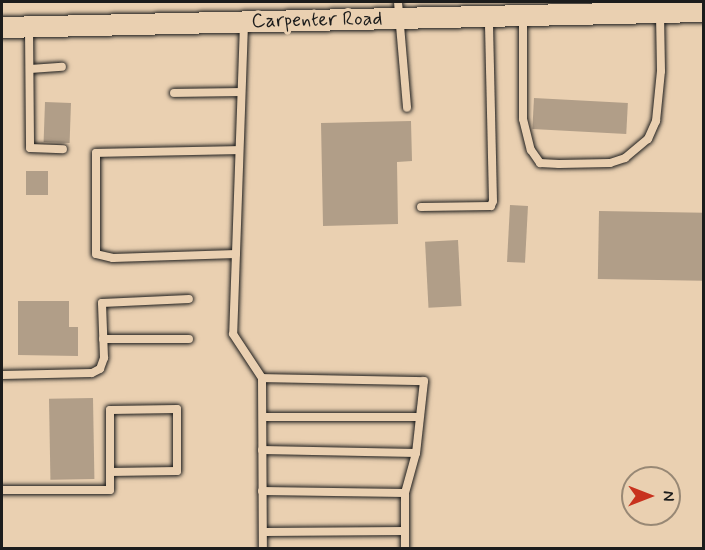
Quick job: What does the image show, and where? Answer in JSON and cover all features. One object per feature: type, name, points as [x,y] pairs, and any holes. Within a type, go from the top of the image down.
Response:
[{"type":"main road","name":"Carpenter Road","points":[[2,27],[244,22],[398,10],[489,16],[704,11]]},
{"type":"lane","points":[[398,10],[407,108]]},
{"type":"lane","points":[[523,15],[523,119],[536,160],[540,164],[600,163],[625,158],[648,139],[656,121],[661,71],[660,12]]},
{"type":"lane","points":[[421,207],[491,206],[493,201],[489,16]]},
{"type":"lane","points":[[244,22],[238,92],[239,150],[233,333],[262,378],[263,549]]},
{"type":"lane","points":[[28,27],[30,148],[63,149]]},
{"type":"lane","points":[[30,69],[62,68]]},
{"type":"lane","points":[[174,93],[238,92]]},
{"type":"lane","points":[[236,254],[113,258],[96,254],[96,153],[239,150]]},
{"type":"lane","points":[[2,375],[92,374],[100,369],[104,358],[102,303],[189,299]]},
{"type":"lane","points":[[103,339],[189,339]]},
{"type":"lane","points":[[262,378],[424,381],[416,453],[405,493],[405,549]]},
{"type":"lane","points":[[2,490],[110,490],[110,472],[110,410],[177,409],[177,471],[110,472]]},
{"type":"lane","points":[[264,417],[419,417]]},
{"type":"lane","points":[[262,450],[416,453]]},
{"type":"lane","points":[[262,491],[405,493]]},
{"type":"lane","points":[[264,532],[405,531]]},
{"type":"building","points":[[534,98],[628,103],[626,134],[532,129]]},
{"type":"building","points":[[45,102],[71,103],[70,143],[44,142]]},
{"type":"building","points":[[411,121],[412,161],[397,162],[398,224],[323,226],[321,123]]},
{"type":"building","points":[[26,171],[48,171],[48,195],[26,195]]},
{"type":"building","points":[[510,205],[528,206],[525,263],[507,262]]},
{"type":"building","points":[[599,211],[704,213],[703,281],[598,279]]},
{"type":"building","points":[[458,240],[461,306],[428,308],[425,242]]},
{"type":"building","points":[[18,301],[69,301],[69,327],[78,327],[78,356],[18,355]]},
{"type":"building","points":[[93,398],[94,479],[50,480],[49,399]]}]
